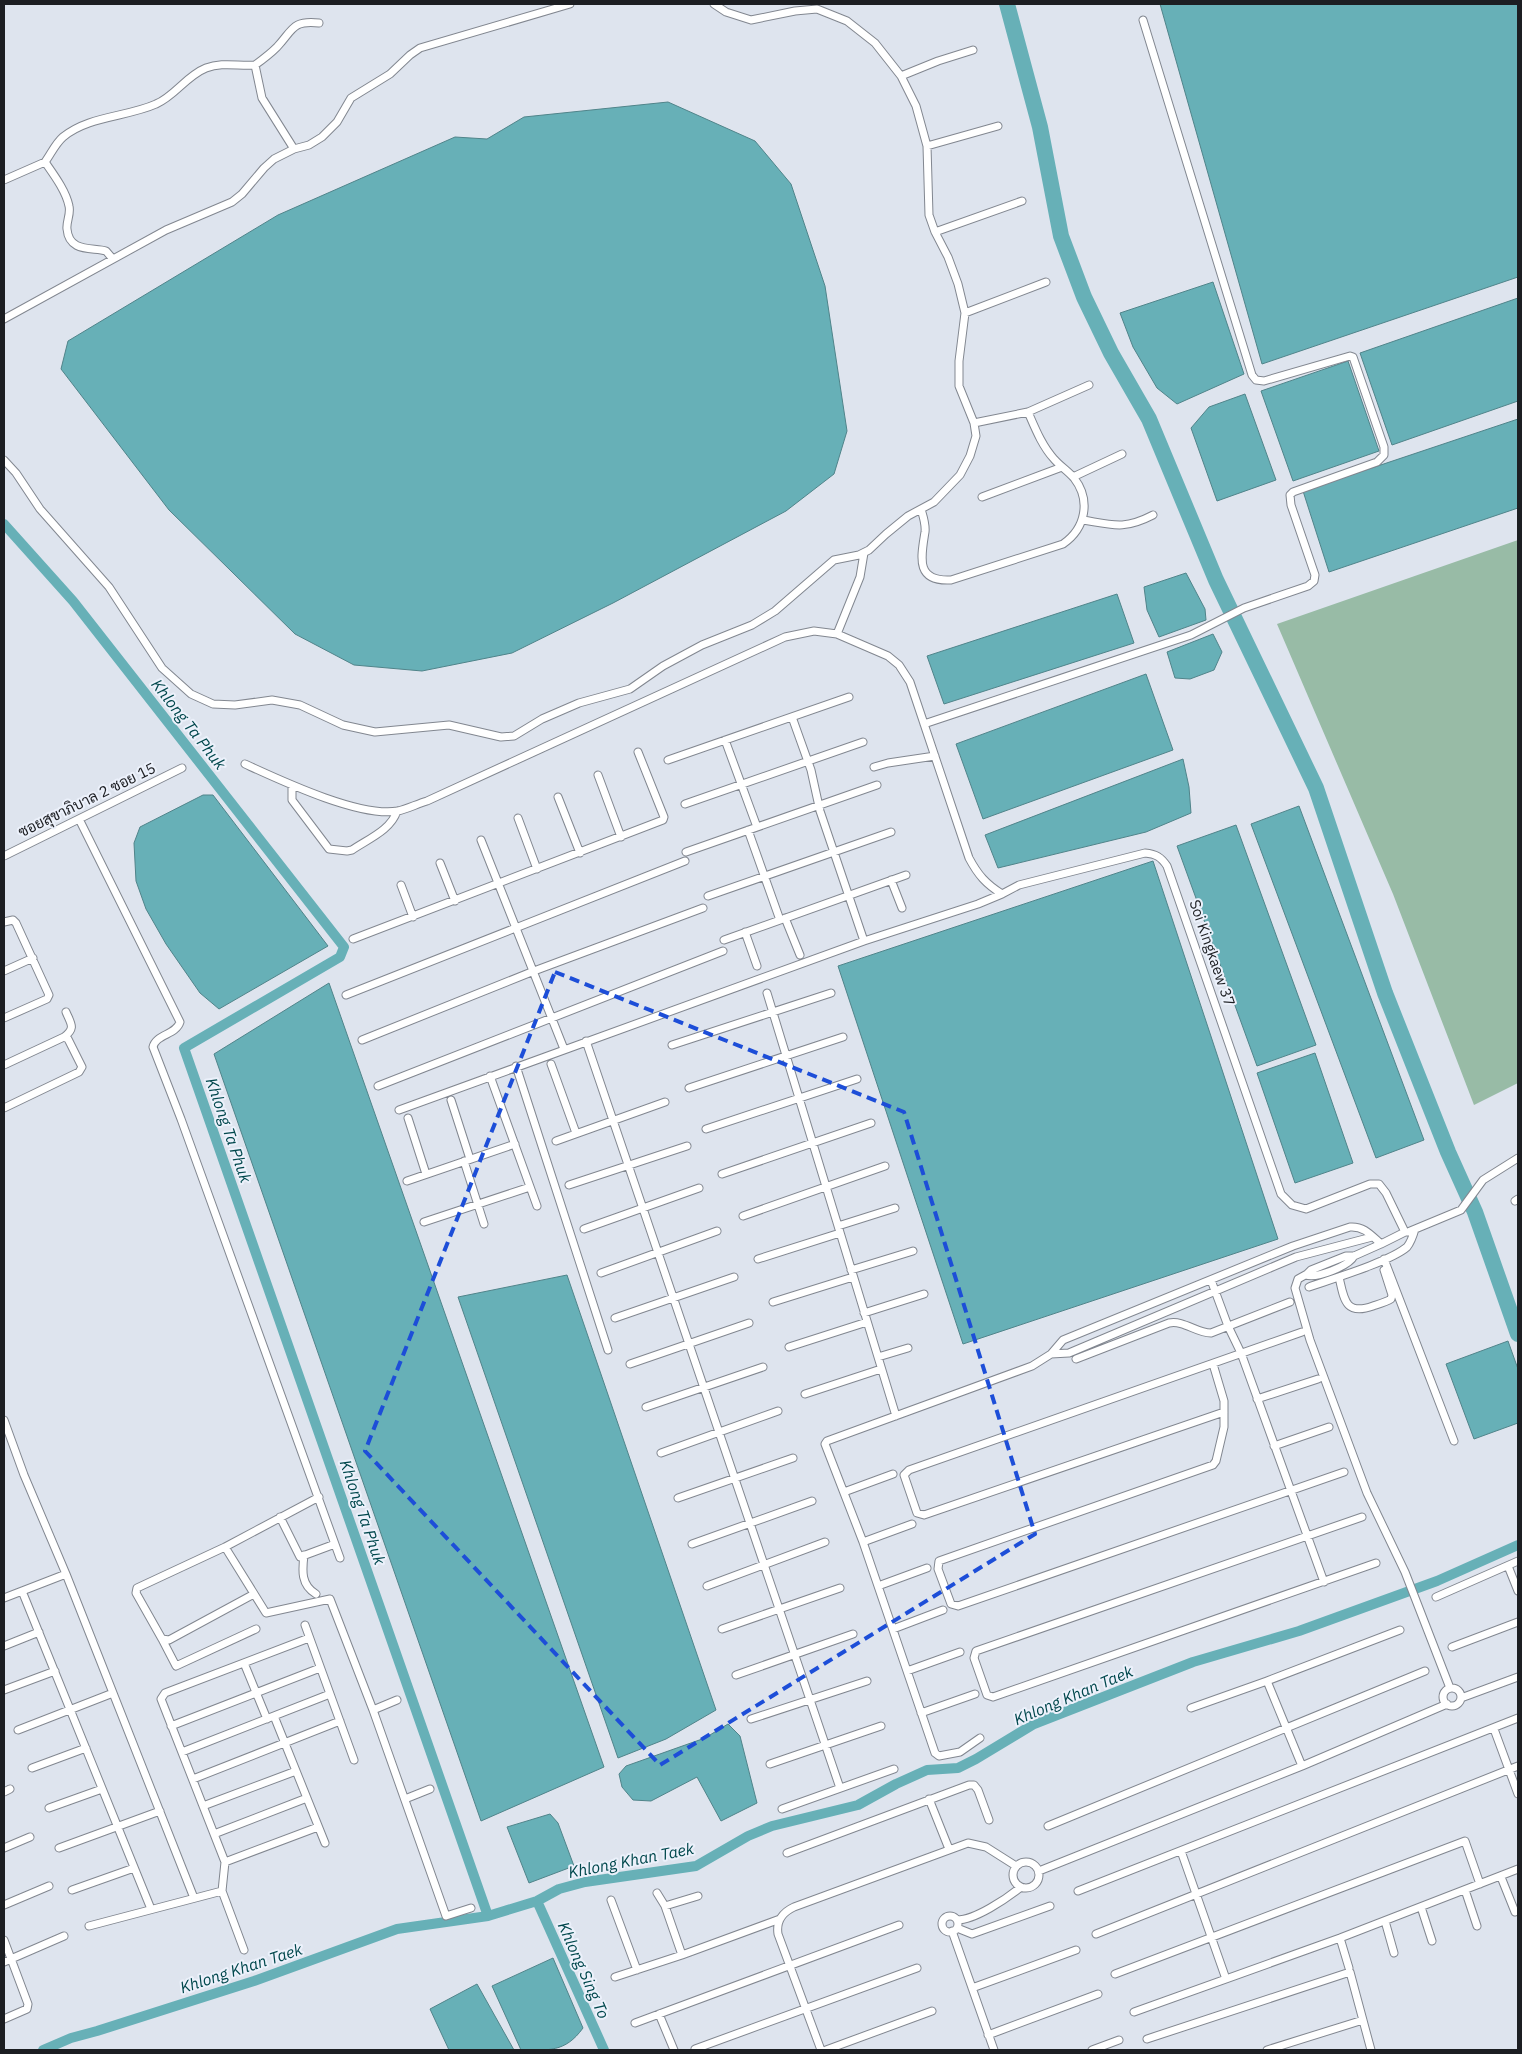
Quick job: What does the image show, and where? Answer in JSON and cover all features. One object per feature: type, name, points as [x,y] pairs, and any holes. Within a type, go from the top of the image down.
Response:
[{"type":"street","points":[[4,318],[57,291],[112,258],[166,230],[232,202],[242,194],[274,159],[322,137],[337,122],[351,98],[390,74],[410,54],[420,48],[570,4]]},
{"type":"street","points":[[4,460],[16,473],[40,510],[109,587],[162,668],[191,694],[213,704],[235,705],[272,700],[300,706],[343,726],[375,732],[449,725],[501,737],[514,736],[542,719],[579,703],[630,690],[663,666],[702,645],[752,625],[776,610],[834,560],[864,553],[908,516],[934,502],[960,475],[970,456],[976,436],[974,423],[959,386],[959,361],[965,313],[955,275],[929,215],[927,146],[916,106],[901,76],[875,43],[847,21],[817,9],[795,11],[750,20],[726,12],[714,4]]},
{"type":"street","points":[[924,724],[1190,635],[1234,612],[1312,583],[1315,575],[1291,505],[1290,495],[1293,492],[1377,462],[1384,455],[1384,447],[1353,357],[1350,356],[1264,381],[1256,380],[1252,375],[1143,20]]},
{"type":"street","points":[[4,180],[45,162],[62,138],[88,124],[157,104],[182,83],[204,69],[222,64],[255,65],[275,49],[290,30],[297,25],[305,21],[319,23]]},
{"type":"street","points":[[901,76],[938,61],[973,50]]},
{"type":"street","points":[[255,65],[262,98],[294,149]]},
{"type":"street","points":[[927,146],[998,126]]},
{"type":"street","points":[[45,162],[70,207],[67,231],[69,237],[86,250],[106,251],[112,258]]},
{"type":"street","points":[[935,232],[1022,201]]},
{"type":"street","points":[[965,313],[1046,282]]},
{"type":"street","points":[[974,423],[1028,412],[1089,385]]},
{"type":"street","points":[[921,509],[925,522],[925,532],[921,546],[923,564],[926,572],[932,578],[941,581],[951,580],[1063,544],[1077,532],[1083,520],[1084,496],[1073,477],[1053,459],[1041,440],[1028,412]]},
{"type":"street","points":[[1073,477],[1122,454]]},
{"type":"street","points":[[982,496],[1062,467]]},
{"type":"street","points":[[1083,520],[1124,526],[1136,524],[1153,515]]},
{"type":"street","points":[[837,634],[860,577],[864,553]]},
{"type":"street","points":[[245,764],[292,786],[359,808],[378,812],[397,811],[427,801],[785,638],[814,632],[837,634],[879,652],[899,665],[910,682],[969,858],[983,880],[1002,894]]},
{"type":"street","points":[[668,760],[849,697]]},
{"type":"street","points":[[792,717],[808,761],[819,805],[864,940]]},
{"type":"street","points":[[725,740],[757,828]]},
{"type":"street","points":[[685,804],[864,742]]},
{"type":"street","points":[[353,939],[663,820],[664,816],[638,752]]},
{"type":"street","points":[[874,767],[934,756]]},
{"type":"street","name":"ซอยสุขาภิบาล 2 ซอย 15","points":[[4,856],[182,768]]},
{"type":"street","points":[[598,775],[622,837]]},
{"type":"street","points":[[686,852],[877,785]]},
{"type":"street","points":[[292,786],[292,800],[329,849],[352,850],[389,826],[394,820],[397,811]]},
{"type":"street","points":[[558,797],[580,853]]},
{"type":"street","points":[[518,818],[538,869]]},
{"type":"street","points":[[79,819],[180,1022],[177,1028],[156,1041],[153,1048],[195,1156],[340,1558]]},
{"type":"street","points":[[748,830],[782,919],[800,955]]},
{"type":"street","points":[[708,896],[891,832]]},
{"type":"street","points":[[480,840],[564,1048]]},
{"type":"street","name":"Soi Kingkaew 37","points":[[1002,894],[1019,885],[1145,853],[1156,854],[1162,859],[1171,875],[1281,1194],[1292,1205],[1306,1209],[1370,1184],[1379,1184],[1386,1193],[1405,1232]]},
{"type":"street","points":[[346,995],[684,861]]},
{"type":"street","points":[[440,864],[455,901]]},
{"type":"street","points":[[724,940],[906,875]]},
{"type":"street","points":[[891,880],[902,908]]},
{"type":"street","points":[[401,885],[413,917]]},
{"type":"street","points":[[399,1110],[564,1048],[864,940],[978,904],[1002,894]]},
{"type":"street","points":[[362,1040],[703,908]]},
{"type":"street","points":[[4,922],[13,920],[16,923],[49,995],[47,999],[4,1018]]},
{"type":"street","points":[[745,932],[757,966]]},
{"type":"street","points":[[378,1086],[723,951]]},
{"type":"street","points":[[4,971],[32,958]]},
{"type":"street","points":[[767,993],[896,1416]]},
{"type":"street","points":[[672,1045],[831,993]]},
{"type":"street","points":[[4,1065],[71,1032],[72,1026],[66,1012]]},
{"type":"street","points":[[4,1108],[81,1070],[82,1067],[68,1039],[64,1037]]},
{"type":"street","points":[[690,1088],[843,1037]]},
{"type":"street","points":[[586,1041],[840,1788]]},
{"type":"street","points":[[551,1064],[576,1133]]},
{"type":"street","points":[[516,1066],[608,1350]]},
{"type":"street","points":[[490,1076],[537,1206]]},
{"type":"street","points":[[706,1129],[857,1079]]},
{"type":"street","points":[[451,1100],[484,1224]]},
{"type":"street","points":[[556,1141],[665,1102]]},
{"type":"street","points":[[408,1118],[426,1174]]},
{"type":"street","points":[[722,1174],[871,1123]]},
{"type":"street","points":[[407,1181],[514,1144]]},
{"type":"street","points":[[568,1185],[687,1146]]},
{"type":"street","points":[[1450,1688],[1405,1572],[1367,1493],[1310,1340],[1296,1288],[1298,1279],[1306,1275],[1310,1270],[1346,1256],[1354,1256],[1405,1232],[1460,1210],[1478,1184],[1518,1158]]},
{"type":"street","points":[[743,1216],[885,1166]]},
{"type":"street","points":[[424,1222],[530,1187]]},
{"type":"street","points":[[584,1229],[699,1188]]},
{"type":"street","points":[[758,1259],[896,1208]]},
{"type":"street","points":[[980,1738],[956,1754],[937,1755],[863,1542],[825,1444],[827,1441],[1032,1366],[1051,1354],[1063,1340],[1293,1246],[1359,1226],[1381,1244]]},
{"type":"street","points":[[1309,1287],[1349,1273],[1407,1246],[1415,1229]]},
{"type":"street","points":[[602,1273],[716,1231]]},
{"type":"street","points":[[1051,1354],[1069,1353],[1296,1257],[1372,1237]]},
{"type":"street","points":[[1310,1241],[1313,1252]]},
{"type":"street","points":[[1293,1246],[1296,1257]]},
{"type":"street","points":[[773,1302],[913,1251]]},
{"type":"street","points":[[1306,1275],[1313,1277],[1346,1264],[1352,1261],[1354,1256]]},
{"type":"street","points":[[1339,1277],[1344,1298],[1355,1309],[1361,1310],[1390,1300],[1392,1295],[1382,1259]]},
{"type":"street","points":[[1382,1259],[1454,1441]]},
{"type":"street","points":[[1346,1264],[1349,1273]]},
{"type":"street","points":[[615,1318],[734,1277]]},
{"type":"street","points":[[1211,1280],[1240,1353],[1324,1582]]},
{"type":"street","points":[[864,1313],[924,1294]]},
{"type":"street","points":[[1076,1359],[1177,1321],[1203,1333],[1211,1333],[1290,1302]]},
{"type":"street","points":[[1134,1311],[1139,1324]]},
{"type":"street","points":[[789,1347],[867,1322]]},
{"type":"street","points":[[630,1364],[749,1323]]},
{"type":"street","points":[[1224,1412],[924,1515],[917,1513],[904,1475],[909,1470],[1302,1332]]},
{"type":"street","points":[[878,1357],[908,1348]]},
{"type":"street","points":[[1213,1364],[1224,1401],[1224,1427],[1216,1461],[1207,1469],[940,1561],[938,1569],[951,1604],[958,1606],[1344,1472]]},
{"type":"street","points":[[646,1407],[763,1367]]},
{"type":"street","points":[[805,1394],[881,1368]]},
{"type":"street","points":[[1257,1399],[1318,1379]]},
{"type":"street","points":[[661,1454],[778,1410]]},
{"type":"street","points":[[4,1420],[24,1475],[66,1574],[194,1898]]},
{"type":"street","points":[[1274,1446],[1329,1427]]},
{"type":"street","points":[[678,1498],[793,1458]]},
{"type":"street","points":[[844,1492],[893,1474]]},
{"type":"street","points":[[256,1629],[176,1666],[136,1593],[137,1588],[225,1547],[319,1497]]},
{"type":"street","points":[[692,1544],[812,1501]]},
{"type":"street","points":[[280,1517],[300,1557],[335,1544]]},
{"type":"street","points":[[1362,1517],[976,1651],[974,1658],[987,1695],[993,1697],[1376,1564]]},
{"type":"street","points":[[863,1542],[912,1524]]},
{"type":"street","points":[[707,1586],[825,1542]]},
{"type":"street","points":[[225,1547],[266,1612],[330,1599],[373,1710],[446,1916],[471,1908]]},
{"type":"street","points":[[304,1555],[302,1575],[310,1590],[316,1594]]},
{"type":"street","points":[[1436,1597],[1518,1561]]},
{"type":"street","points":[[1508,1566],[1518,1591]]},
{"type":"street","points":[[878,1586],[927,1568]]},
{"type":"street","points":[[4,1598],[66,1574]]},
{"type":"street","points":[[722,1630],[840,1588]]},
{"type":"street","points":[[22,1591],[150,1909]]},
{"type":"street","points":[[162,1639],[168,1640],[254,1594]]},
{"type":"street","points":[[892,1629],[943,1610]]},
{"type":"street","points":[[1452,1647],[1518,1622]]},
{"type":"street","points":[[304,1625],[354,1760]]},
{"type":"street","points":[[1191,1708],[1400,1630]]},
{"type":"street","points":[[4,1646],[39,1632]]},
{"type":"street","points":[[736,1675],[853,1634]]},
{"type":"street","points":[[244,1950],[222,1891],[225,1862],[161,1699],[165,1692],[309,1638]]},
{"type":"street","points":[[907,1671],[960,1652]]},
{"type":"street","points":[[244,1663],[267,1719]]},
{"type":"street","points":[[171,1726],[320,1668]]},
{"type":"street","points":[[4,1690],[54,1671]]},
{"type":"street","points":[[1048,1826],[1425,1671]]},
{"type":"street","points":[[1039,1871],[1302,1766],[1447,1704],[1455,1705],[1461,1698],[1518,1677]]},
{"type":"street","points":[[751,1719],[867,1681]]},
{"type":"street","points":[[1267,1681],[1302,1766]]},
{"type":"street","points":[[1450,1688],[1458,1690],[1461,1698]]},
{"type":"street","points":[[1447,1704],[1444,1700],[1444,1694],[1450,1688]]},
{"type":"street","points":[[18,1730],[113,1693]]},
{"type":"street","points":[[182,1752],[330,1694]]},
{"type":"street","points":[[921,1713],[975,1694]]},
{"type":"street","points":[[373,1710],[397,1700]]},
{"type":"street","points":[[274,1716],[325,1843]]},
{"type":"street","points":[[1078,1891],[1518,1718]]},
{"type":"street","points":[[193,1779],[340,1721]]},
{"type":"street","points":[[770,1764],[881,1726]]},
{"type":"street","points":[[1494,1728],[1518,1794]]},
{"type":"street","points":[[32,1768],[86,1748]]},
{"type":"street","points":[[1096,1934],[1518,1766]]},
{"type":"street","points":[[782,1809],[894,1769]]},
{"type":"street","points":[[203,1806],[296,1771]]},
{"type":"street","points":[[787,1853],[929,1798],[969,1785],[974,1785],[978,1790],[990,1820]]},
{"type":"street","points":[[49,1808],[102,1789]]},
{"type":"street","points":[[405,1799],[430,1789]]},
{"type":"street","points":[[214,1834],[307,1798]]},
{"type":"street","points":[[929,1798],[949,1848]]},
{"type":"street","points":[[59,1848],[160,1811]]},
{"type":"street","points":[[225,1862],[318,1828]]},
{"type":"street","points":[[4,1848],[30,1837]]},
{"type":"street","points":[[1115,1974],[1464,1841],[1480,1884]]},
{"type":"street","points":[[615,1977],[682,1955],[780,1918],[794,1907],[949,1848],[968,1843],[981,1844],[1016,1866]]},
{"type":"street","points":[[1181,1851],[1226,1979]]},
{"type":"street","points":[[1024,1862],[1033,1864],[1039,1871],[1036,1884],[1029,1888],[1021,1887],[1013,1878],[1016,1866],[1024,1862]]},
{"type":"street","points":[[72,1890],[134,1868]]},
{"type":"street","points":[[1134,2012],[1340,1938],[1518,1869]]},
{"type":"street","points":[[1501,1877],[1515,1912]]},
{"type":"street","points":[[4,1905],[49,1886]]},
{"type":"street","points":[[1021,1887],[1010,1896],[966,1920],[957,1920],[952,1916],[944,1919],[944,1928],[972,1934],[1050,1906]]},
{"type":"street","points":[[1465,1890],[1477,1926]]},
{"type":"street","points":[[89,1926],[222,1891]]},
{"type":"street","points":[[656,1893],[665,1906],[682,1955]]},
{"type":"street","points":[[665,1906],[698,1896]]},
{"type":"street","points":[[611,1900],[637,1970]]},
{"type":"street","points":[[1422,1907],[1432,1941]]},
{"type":"street","points":[[780,1918],[778,1934],[821,2050]]},
{"type":"street","points":[[957,1920],[954,1930],[994,2050]]},
{"type":"street","points":[[1384,1921],[1394,1953]]},
{"type":"street","points":[[636,2024],[899,1925]]},
{"type":"street","points":[[7,1960],[64,1936]]},
{"type":"street","points":[[1340,1938],[1349,1968]]},
{"type":"street","points":[[4,1940],[7,1960],[28,2004],[27,2009],[4,2019]]},
{"type":"street","points":[[972,1988],[1076,1950]]},
{"type":"street","points":[[695,2049],[917,1968]]},
{"type":"street","points":[[1147,2039],[1350,1972],[1371,2050]]},
{"type":"street","points":[[988,2035],[1098,1994]]},
{"type":"street","points":[[826,2050],[932,2011]]},
{"type":"street","points":[[659,2014],[674,2050]]},
{"type":"street","points":[[1267,2050],[1363,2020]]},
{"type":"street","points":[[1092,2050],[1119,2040]]},
{"type":"highlighted area","points":[[555,972],[904,1112],[1035,1534],[660,1765],[365,1451]]},
{"type":"green space","points":[[1518,540],[1518,1083],[1474,1105],[1393,894],[1277,624]]},
{"type":"water","points":[[1160,4],[1518,4],[1518,277],[1262,364]]},
{"type":"water","points":[[668,102],[755,141],[791,184],[825,286],[847,431],[834,474],[786,511],[613,603],[512,653],[422,671],[354,665],[295,634],[169,510],[61,369],[68,341],[278,215],[455,137],[487,139],[524,117]]},
{"type":"water","points":[[1213,282],[1244,374],[1177,404],[1157,388],[1133,347],[1120,313]]},
{"type":"water","points":[[1518,298],[1518,401],[1392,445],[1360,353]]},
{"type":"water","points":[[1348,361],[1379,451],[1293,481],[1261,391]]},
{"type":"water","points":[[1245,394],[1276,480],[1217,501],[1191,428],[1209,407]]},
{"type":"water","points":[[1518,419],[1518,508],[1329,572],[1303,491]]},
{"type":"water","points":[[1186,573],[1205,609],[1206,620],[1159,637],[1147,610],[1144,587]]},
{"type":"water","points":[[1117,594],[1134,643],[944,704],[927,656]]},
{"type":"water","points":[[1213,634],[1222,652],[1214,670],[1190,679],[1175,678],[1167,652]]},
{"type":"water","points":[[1146,674],[1173,750],[983,819],[956,744]]},
{"type":"water","points":[[1183,759],[1189,787],[1191,813],[1146,832],[998,868],[985,835]]},
{"type":"water","points":[[203,795],[213,795],[328,946],[219,1009],[200,993],[166,944],[146,909],[136,881],[134,843],[140,827]]},
{"type":"water","points":[[1299,806],[1424,1140],[1376,1158],[1251,824]]},
{"type":"water","points":[[1236,825],[1316,1045],[1257,1066],[1177,846]]},
{"type":"water","points":[[1153,861],[1278,1239],[963,1344],[838,966]]},
{"type":"water","points":[[329,983],[604,1767],[481,1821],[214,1054]]},
{"type":"water","points":[[1315,1053],[1353,1163],[1295,1183],[1257,1073]]},
{"type":"water","points":[[567,1275],[716,1710],[666,1739],[618,1758],[458,1297]]},
{"type":"water","points":[[1508,1341],[1518,1369],[1518,1423],[1474,1439],[1446,1364]]},
{"type":"water","points":[[728,1724],[740,1736],[757,1803],[721,1821],[697,1777],[651,1801],[633,1800],[622,1787],[619,1774],[626,1766],[705,1738]]},
{"type":"water","points":[[550,1814],[558,1823],[574,1866],[529,1883],[507,1827]]},
{"type":"water","points":[[553,1958],[583,2028],[570,2042],[563,2046],[548,2050],[521,2050],[492,1986]]},
{"type":"water","points":[[477,1984],[514,2050],[449,2050],[430,2009]]},
{"type":"waterway","points":[[1007,4],[1040,127],[1061,236],[1084,297],[1111,353],[1149,419],[1216,580],[1316,788],[1385,993],[1448,1152],[1475,1212],[1518,1334]]},
{"type":"waterway","name":"Khlong Ta Phuk","points":[[4,524],[73,601],[344,947],[340,957],[184,1048],[488,1916]]},
{"type":"waterway","name":"Khlong Khan Taek","points":[[43,2050],[71,2038],[254,1981],[397,1929],[488,1916],[537,1901],[559,1889],[585,1882],[696,1866],[748,1836],[772,1826],[858,1805],[896,1784],[927,1770],[958,1768],[1034,1724],[1193,1662],[1299,1631],[1437,1581],[1518,1545]]},
{"type":"waterway","name":"Khlong Sing To","points":[[537,1901],[604,2050]]}]
